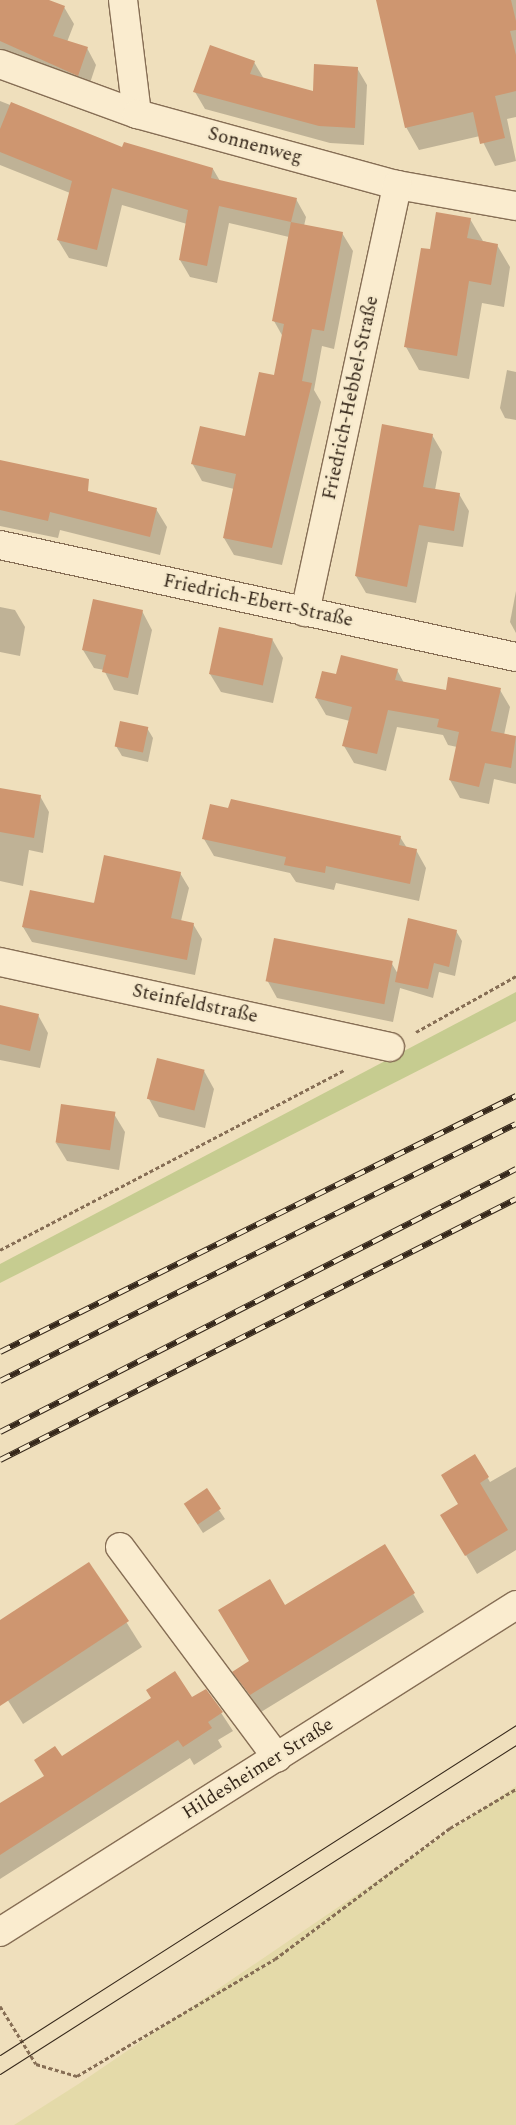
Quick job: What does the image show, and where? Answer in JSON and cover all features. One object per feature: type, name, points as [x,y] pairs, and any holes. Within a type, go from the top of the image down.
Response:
[{"type":"street","points":[[123,0],[137,114]]},
{"type":"street","name":"Sonnenweg","points":[[0,64],[137,114],[396,185],[516,206]]},
{"type":"street","name":"Friedrich-Hebbel-Straße","points":[[305,612],[396,185]]},
{"type":"street","name":"Friedrich-Ebert-Straße","points":[[0,545],[516,657]]},
{"type":"street","name":"Steinfeldstraße","points":[[0,962],[390,1047]]},
{"type":"street","points":[[120,1547],[277,1758]]},
{"type":"street","name":"Hildesheimer Straße","points":[[0,1932],[516,1605]]},
{"type":"path","points":[[0,1250],[390,1047],[516,976]]},
{"type":"path","points":[[0,2006],[36,2064],[76,2076],[275,1959],[450,1828],[516,1789]]},
{"type":"shaded area","points":[[516,1786],[516,2125],[14,2125],[80,2083]]},
{"type":"green space","points":[[516,992],[516,1021],[0,1283],[0,1264]]},
{"type":"building","points":[[0,0],[49,0],[65,6],[53,36],[88,47],[78,76],[0,41]]},
{"type":"building","points":[[376,0],[511,0],[516,21],[516,30],[510,31],[516,55],[516,91],[495,96],[505,138],[480,144],[473,112],[405,128]]},
{"type":"building","points":[[210,45],[255,61],[250,74],[313,91],[314,64],[358,67],[355,128],[319,126],[193,92]]},
{"type":"building","points":[[11,102],[122,147],[124,142],[213,168],[211,178],[297,198],[291,222],[219,206],[207,266],[179,260],[188,210],[112,188],[97,250],[57,240],[72,181],[0,152],[0,129]]},
{"type":"building","points":[[436,212],[471,218],[467,238],[498,244],[491,285],[469,281],[457,356],[404,347],[421,248],[430,249]]},
{"type":"building","points":[[291,222],[343,232],[324,331],[312,329],[302,381],[312,383],[272,548],[223,538],[236,474],[191,464],[200,426],[245,436],[259,372],[274,375],[284,324],[272,321]]},
{"type":"building","points":[[382,424],[433,434],[423,487],[460,493],[454,531],[419,525],[407,587],[355,576]]},
{"type":"building","points":[[0,460],[89,479],[88,491],[157,508],[150,537],[50,512],[48,521],[0,510]]},
{"type":"building","points":[[93,599],[143,610],[128,678],[102,672],[106,655],[82,650]]},
{"type":"building","points":[[219,627],[273,638],[263,685],[209,674]]},
{"type":"building","points":[[341,655],[398,669],[395,680],[446,690],[448,677],[501,688],[491,731],[516,736],[511,768],[485,763],[479,787],[449,780],[459,732],[437,727],[439,719],[388,710],[377,754],[342,746],[352,707],[315,698],[322,671],[336,674]]},
{"type":"building","points":[[120,721],[148,727],[143,752],[115,746]]},
{"type":"building","points":[[0,788],[41,795],[34,838],[0,832]]},
{"type":"building","points":[[231,799],[401,836],[399,845],[417,849],[410,884],[326,866],[325,873],[284,865],[286,857],[202,839],[210,804],[228,808]]},
{"type":"building","points":[[104,855],[181,872],[171,918],[194,923],[187,960],[22,927],[30,890],[94,903]]},
{"type":"building","points":[[408,918],[457,930],[449,967],[434,963],[428,989],[395,982]]},
{"type":"building","points":[[274,938],[393,961],[384,1004],[266,981]]},
{"type":"building","points":[[0,1005],[39,1014],[30,1051],[0,1044]]},
{"type":"building","points":[[157,1058],[205,1070],[194,1111],[147,1099]]},
{"type":"building","points":[[61,1104],[115,1112],[110,1150],[56,1143]]},
{"type":"building","points":[[475,1454],[489,1477],[480,1483],[508,1530],[465,1556],[440,1515],[458,1504],[441,1475]]},
{"type":"building","points":[[207,1488],[221,1509],[198,1524],[184,1504]]},
{"type":"building","points":[[385,1544],[415,1593],[250,1695],[232,1672],[249,1661],[218,1610],[270,1579],[285,1605]]},
{"type":"building","points":[[89,1562],[129,1621],[0,1706],[0,1620]]},
{"type":"building","points":[[175,1671],[192,1697],[206,1689],[223,1712],[208,1722],[212,1728],[183,1747],[178,1740],[0,1855],[0,1803],[44,1776],[34,1760],[55,1746],[62,1756],[151,1698],[146,1690]]},
{"type":"tram line","points":[[0,2055],[516,1725]]},
{"type":"tram line","points":[[0,2074],[516,1745]]},
{"type":"railway","points":[[0,1352],[516,1096]]},
{"type":"railway","points":[[0,1381],[516,1124]]},
{"type":"railway","points":[[0,1432],[516,1169]]},
{"type":"railway","points":[[0,1460],[516,1199]]}]
